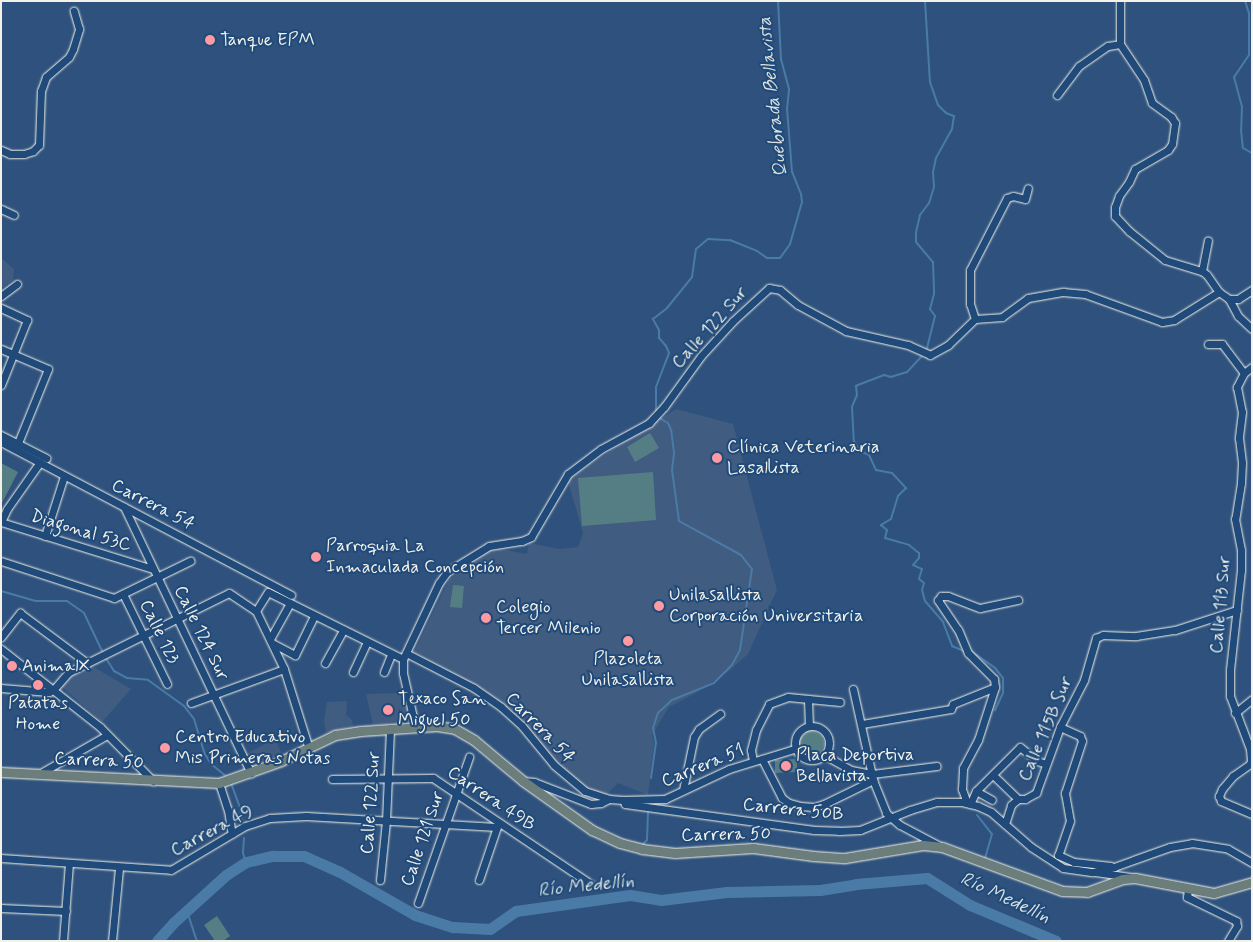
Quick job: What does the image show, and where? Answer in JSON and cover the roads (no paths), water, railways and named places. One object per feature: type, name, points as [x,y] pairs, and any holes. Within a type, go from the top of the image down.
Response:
[{"type":"main road","name":"Carrera 50","points":[[1,772],[154,781],[222,782],[251,773],[335,735],[390,728],[437,726],[463,733],[523,781],[592,830],[620,843],[658,852],[753,848],[845,858],[923,845],[942,847],[1062,891],[1087,892],[1123,879],[1139,879],[1214,892],[1252,882]]},
{"type":"street","points":[[1120,1],[1120,44],[1144,80],[1152,103],[1171,117],[1175,123],[1172,144],[1168,150],[1135,168],[1114,207],[1115,216],[1123,226],[1165,260],[1202,271],[1219,292],[1229,299],[1238,316],[1252,329]]},
{"type":"street","points":[[1,150],[10,154],[24,154],[33,151],[39,145],[41,91],[46,77],[69,57],[73,49],[79,29],[74,11]]},
{"type":"street","points":[[1057,95],[1078,66],[1108,46],[1120,44]]},
{"type":"street","points":[[1028,188],[1026,198],[1013,196],[1007,198],[970,270],[970,304],[975,319],[1002,317],[1028,298],[1064,292],[1085,294],[1162,322],[1174,320],[1219,292]]},
{"type":"street","points":[[1,209],[14,215]]},
{"type":"street","points":[[1202,271],[1208,241]]},
{"type":"street","points":[[1,296],[17,284]]},
{"type":"street","name":"Calle 122 Sur","points":[[404,656],[438,583],[447,572],[489,546],[522,541],[531,536],[568,474],[601,448],[649,423],[664,407],[701,356],[769,288],[780,290],[798,305],[846,331],[908,345],[930,355],[948,345],[975,319]]},
{"type":"street","points":[[1229,299],[1238,299],[1252,290]]},
{"type":"street","points":[[1,308],[27,320],[1,385]]},
{"type":"street","points":[[1208,344],[1222,344],[1244,372],[1252,367]]},
{"type":"street","points":[[1,349],[48,369],[18,443]]},
{"type":"street","name":"Calle 113 Sur","points":[[1244,372],[1237,387],[1238,401],[1242,412],[1239,438],[1241,483],[1235,513],[1241,570],[1230,670],[1230,696],[1250,749],[1251,760],[1250,764],[1233,776],[1219,796],[1221,801],[1252,814]]},
{"type":"street","name":"Carrera 54","points":[[1,435],[18,443],[64,476],[291,595],[279,598]]},
{"type":"street","name":"Carrera 54","points":[[1,442],[43,460]]},
{"type":"street","points":[[1,522],[7,509],[43,460]]},
{"type":"street","points":[[45,536],[64,476]]},
{"type":"street","name":"Calle 124 Sur","points":[[124,507],[251,773]]},
{"type":"street","name":"Diagonal 53C","points":[[1,522],[153,569]]},
{"type":"street","points":[[1,561],[114,598],[190,561]]},
{"type":"street","name":"Carrera 54","points":[[256,611],[268,592],[391,655],[404,656],[474,688],[501,707],[522,726],[554,765],[573,782]]},
{"type":"street","points":[[1,688],[48,692],[54,689],[69,672],[229,593],[256,611],[284,669],[308,748]]},
{"type":"street","name":"Calle 123","points":[[124,594],[167,684]]},
{"type":"street","points":[[969,804],[962,789],[963,768],[978,740],[995,687],[992,675],[968,652],[958,630],[938,600],[941,596],[948,596],[980,608],[1018,600]]},
{"type":"street","points":[[271,641],[290,604]]},
{"type":"street","name":"Calle 115B Sur","points":[[1005,824],[1012,805],[1018,799],[1025,799],[1036,793],[1060,727],[1084,680],[1096,638],[1104,635],[1136,636],[1175,630],[1237,610]]},
{"type":"street","points":[[1,637],[20,613],[87,663]]},
{"type":"street","points":[[271,641],[295,655],[314,616]]},
{"type":"street","points":[[326,663],[343,630]]},
{"type":"street","points":[[353,672],[367,642]]},
{"type":"street","points":[[1,649],[54,689],[107,735],[154,781]]},
{"type":"street","points":[[384,672],[391,655]]},
{"type":"street","points":[[404,656],[403,673],[415,726]]},
{"type":"street","points":[[191,703],[284,669]]},
{"type":"street","points":[[862,724],[951,709],[953,704],[995,687]]},
{"type":"street","points":[[853,689],[873,777],[886,813],[900,825],[942,847]]},
{"type":"street","points":[[754,761],[751,750],[756,730],[769,704],[788,697],[840,702]]},
{"type":"street","points":[[808,699],[809,725]]},
{"type":"street","points":[[1235,713],[1252,700]]},
{"type":"street","points":[[683,790],[694,737],[699,729],[720,714]]},
{"type":"street","points":[[809,725],[822,729],[827,735],[829,742],[824,755],[817,760],[808,760],[800,757],[794,749],[796,738],[801,729],[809,725]]},
{"type":"street","points":[[1060,727],[1080,736],[1082,741],[1066,793],[1070,821],[1058,853],[1059,856],[1074,862],[1114,867]]},
{"type":"street","name":"Calle 122 Sur","points":[[380,880],[386,822],[390,728]]},
{"type":"street","points":[[39,774],[107,735]]},
{"type":"street","points":[[969,804],[976,791],[1020,747],[1037,762],[1046,764]]},
{"type":"street","name":"Carrera 51","points":[[622,800],[665,799],[728,769],[794,749]]},
{"type":"street","points":[[824,755],[850,770],[873,777]]},
{"type":"street","name":"Calle 121 Sur","points":[[418,903],[455,792],[469,757]]},
{"type":"street","points":[[762,759],[782,798],[789,803],[814,807],[836,800],[873,777],[937,766]]},
{"type":"street","points":[[993,775],[1018,799]]},
{"type":"street","name":"Carrera 49B","points":[[332,779],[433,778],[455,792],[498,825],[591,884]]},
{"type":"street","points":[[523,781],[534,782],[591,804],[601,803],[609,799]]},
{"type":"street","points":[[222,782],[232,834]]},
{"type":"street","name":"Carrera 50B","points":[[573,782],[585,791],[609,799],[622,800],[625,804],[823,831],[860,830],[937,802],[969,804],[991,812],[1031,847],[1060,866],[1092,872],[1114,867],[1186,843],[1228,849],[1252,862]]},
{"type":"street","points":[[976,791],[992,800]]},
{"type":"street","name":"Carrera 49","points":[[1,858],[119,868],[170,870],[245,826],[270,818],[306,816],[386,822],[498,825]]},
{"type":"street","points":[[479,880],[498,825]]},
{"type":"street","points":[[64,941],[69,863]]},
{"type":"street","points":[[112,941],[119,868]]},
{"type":"street","points":[[1092,872],[1126,875],[1139,879]]},
{"type":"street","points":[[1188,889],[1187,897],[1236,921],[1237,926],[1228,941]]},
{"type":"street","points":[[1,908],[66,911]]},
{"type":"waterway","name":"Quebrada Bellavista","points":[[656,413],[656,387],[669,353],[659,338],[659,330],[653,319],[667,308],[692,277],[696,249],[708,239],[730,240],[757,251],[767,258],[780,258],[790,244],[802,202],[801,194],[792,172],[787,109],[789,89],[781,60],[778,1]]},
{"type":"waterway","points":[[925,1],[930,82],[938,105],[946,113],[954,116],[952,129],[936,158],[933,172],[934,187],[929,203],[920,215],[916,233],[916,242],[933,262],[934,294],[930,309],[935,316],[927,349]]},
{"type":"waterway","points":[[1245,1],[1249,13],[1249,55],[1234,77],[1242,106],[1241,130],[1243,148],[1252,153]]},
{"type":"waterway","points":[[921,357],[907,372],[891,377],[884,375],[856,386],[857,395],[852,407],[854,441],[860,451],[869,455],[876,470],[892,473],[906,488],[898,496],[891,519],[881,525],[887,530],[885,538],[909,545],[919,553],[919,558],[913,565],[922,569],[919,579],[924,583],[922,590],[925,601],[943,622],[952,646],[964,651]]},
{"type":"waterway","name":"Quebrada Bellavista","points":[[651,778],[656,743],[653,728],[658,713],[672,700],[714,683],[732,665],[740,650],[752,569],[741,555],[679,521],[672,470],[674,453],[671,430],[668,423],[658,417]]},
{"type":"waterway","points":[[1,591],[37,601],[67,601],[84,613],[103,653]]},
{"type":"waterway","points":[[971,651],[995,668],[1003,678],[1003,693],[995,710]]},
{"type":"waterway","points":[[105,657],[114,671],[127,678],[148,680],[184,706],[194,719],[205,754],[211,764],[227,777]]},
{"type":"waterway","points":[[231,783],[240,808],[242,822]]},
{"type":"waterway","name":"Quebrada Bellavista","points":[[642,845],[647,840],[648,812]]},
{"type":"waterway","points":[[977,815],[992,834],[985,858]]},
{"type":"waterway","points":[[244,838],[243,853],[246,862]]},
{"type":"waterway","name":"Río Medellín","points":[[157,941],[173,923],[226,875],[246,862],[273,856],[304,856],[340,872],[415,915],[453,927],[490,929],[516,911],[630,895],[661,900],[727,892],[820,890],[856,884],[927,878],[970,905],[1056,941]]},
{"type":"waterway","points":[[187,911],[197,941]]},
{"type":"place","name":"Tanque EPM","points":[[210,40]]},
{"type":"place","name":"Clínica Veterinaria Lasallista","points":[[717,458]]},
{"type":"place","name":"Parroquia La Inmaculada Concepción","points":[[316,557]]},
{"type":"place","name":"Unilasallista Corporación Universitaria","points":[[659,606]]},
{"type":"place","name":"Colegio Tercer Milenio","points":[[486,618]]},
{"type":"place","name":"Plazoleta Unilasallista","points":[[628,641]]},
{"type":"place","name":"AnimalX","points":[[12,666]]},
{"type":"place","name":"Patatas Home","points":[[38,685]]},
{"type":"place","name":"Texaco San Miguel 50","points":[[388,710]]},
{"type":"place","name":"Centro Educativo Mis Primeras Notas","points":[[165,748]]},
{"type":"place","name":"Placa Deportiva Bellavista","points":[[786,766]]}]
